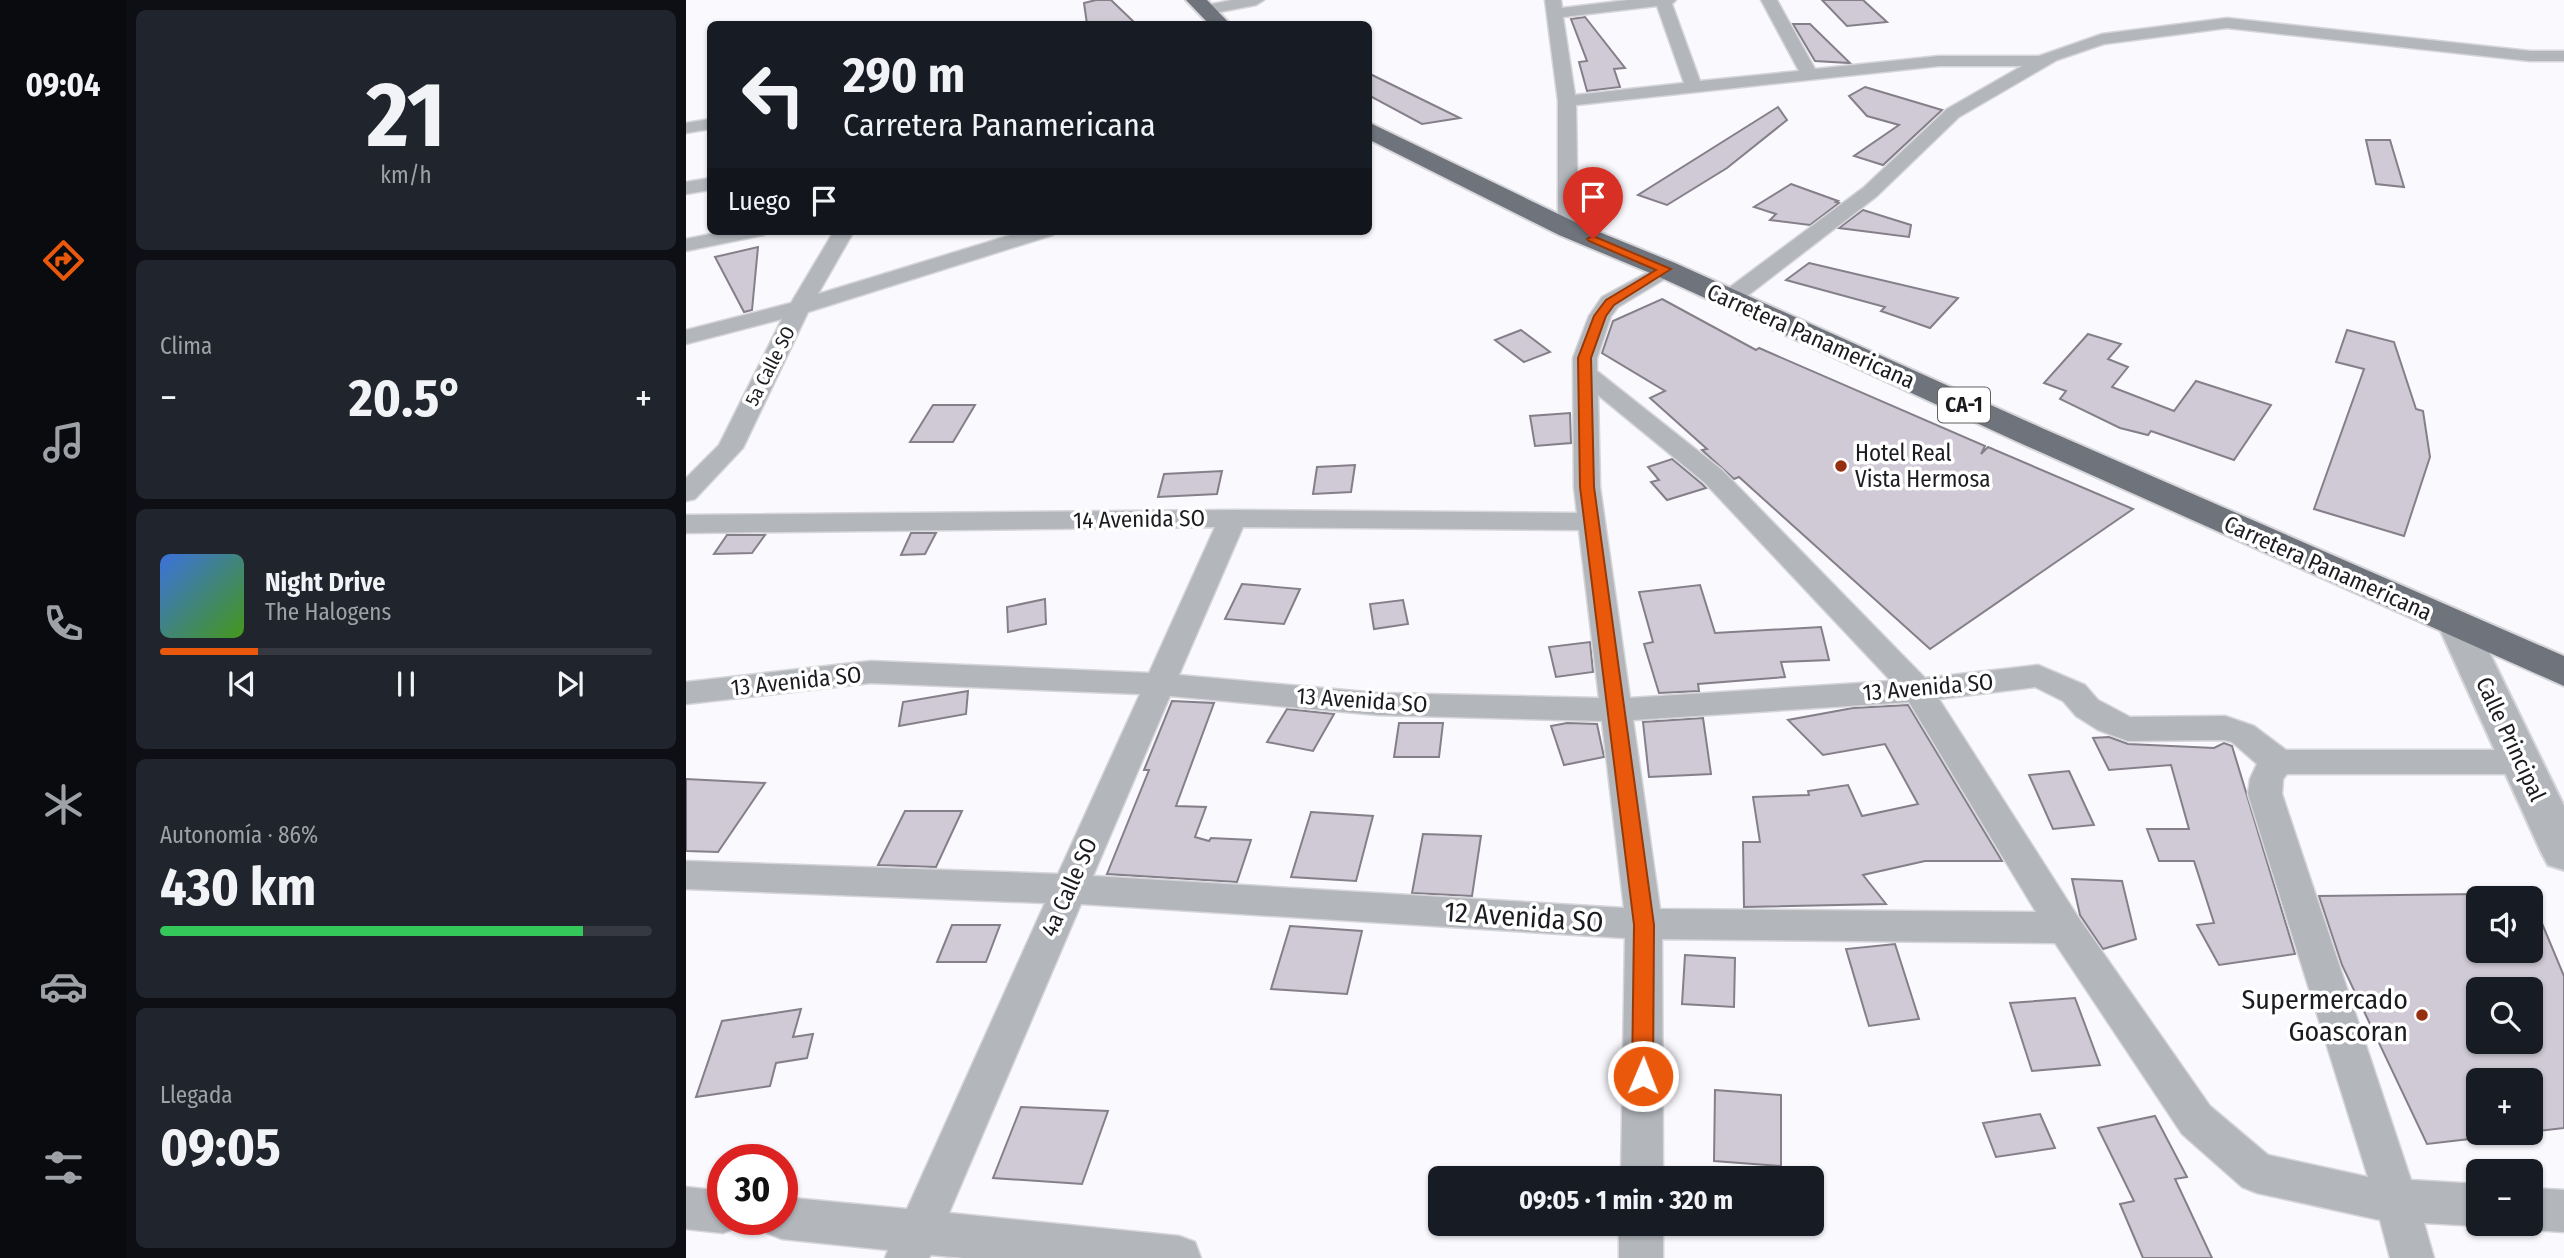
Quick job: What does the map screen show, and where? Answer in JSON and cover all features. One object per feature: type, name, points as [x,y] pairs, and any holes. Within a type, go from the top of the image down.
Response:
[{"type":"highway","points":[[1200,5],[1217,21]]},
{"type":"highway","name":"Carretera Panamericana","points":[[1372,131],[1569,229],[1665,269],[2564,672]]},
{"type":"street","points":[[1200,5],[1256,0]]},
{"type":"street","points":[[1569,229],[1567,102],[1554,7],[1664,0],[1694,88]]},
{"type":"street","points":[[1769,0],[1810,75]]},
{"type":"street","points":[[1730,298],[1870,192],[1953,113],[2043,61],[2102,39],[2227,23],[2530,56],[2564,57]]},
{"type":"street","points":[[1567,102],[1939,61],[2043,61]]},
{"type":"street","points":[[686,128],[707,124]]},
{"type":"street","points":[[686,188],[707,184]]},
{"type":"street","points":[[686,245],[737,235]]},
{"type":"street","name":"5a Calle SO","points":[[686,493],[730,447],[801,307],[842,235]]},
{"type":"street","points":[[686,337],[801,307],[1033,235]]},
{"type":"street","points":[[1642,1166],[1644,925],[1587,487],[1585,358],[1600,316],[1610,302],[1665,269]]},
{"type":"street","points":[[1585,373],[1713,476],[1918,690],[2064,928],[2196,1120],[2257,1173],[2367,1198],[2466,1204]]},
{"type":"street","name":"14 Avenida SO","points":[[686,524],[1233,518],[1592,522]]},
{"type":"street","name":"4a Calle SO","points":[[913,1245],[1157,684],[1233,518]]},
{"type":"street","name":"Calle Principal","points":[[2457,625],[2564,852]]},
{"type":"street","name":"13 Avenida SO","points":[[686,693],[871,672],[1157,684],[1378,704],[1617,710],[1918,690],[2038,676],[2074,693],[2087,708],[2109,722],[2128,729],[2225,728],[2243,733],[2268,755],[2281,762]]},
{"type":"street","points":[[2412,1258],[2396,1199],[2265,794],[2266,776],[2269,769],[2281,762],[2521,762]]},
{"type":"street","name":"12 Avenida SO","points":[[686,875],[1068,889],[1644,925],[2064,928]]},
{"type":"street","points":[[686,1209],[707,1211]]},
{"type":"street","points":[[2543,1210],[2564,1211]]},
{"type":"street","points":[[798,1221],[913,1245],[1179,1258]]},
{"type":"street","points":[[1641,1236],[1641,1258]]},
{"type":"building","points":[[1111,0],[1133,21],[1087,21],[1084,3]]},
{"type":"building","points":[[1822,0],[1863,0],[1887,22],[1847,26]]},
{"type":"building","points":[[1585,17],[1625,68],[1614,69],[1620,87],[1587,91],[1579,62],[1587,61],[1571,19]]},
{"type":"building","points":[[1793,24],[1810,24],[1850,63],[1815,61]]},
{"type":"building","points":[[1372,75],[1460,118],[1422,124],[1372,97]]},
{"type":"building","points":[[1865,87],[1942,110],[1883,165],[1854,156],[1899,125],[1867,116],[1849,96]]},
{"type":"building","points":[[1778,107],[1787,120],[1727,168],[1667,205],[1638,195]]},
{"type":"building","points":[[2366,140],[2390,140],[2404,187],[2376,184]]},
{"type":"building","points":[[1791,184],[1839,203],[1810,225],[1770,220],[1776,214],[1754,207]]},
{"type":"building","points":[[1863,210],[1911,225],[1909,237],[1839,228]]},
{"type":"building","points":[[758,247],[752,310],[744,312],[715,257]]},
{"type":"building","points":[[1809,263],[1958,298],[1930,328],[1881,311],[1885,307],[1786,280]]},
{"type":"building","points":[[1662,299],[1756,350],[1759,348],[1985,446],[1981,454],[1988,447],[2133,509],[1930,649],[1739,477],[1734,479],[1702,450],[1707,449],[1650,398],[1665,391],[1602,353],[1613,321]]},
{"type":"building","points":[[1521,330],[1550,352],[1524,362],[1495,340]]},
{"type":"building","points":[[2347,330],[2394,342],[2416,409],[2423,411],[2430,457],[2404,536],[2314,509],[2364,369],[2336,362]]},
{"type":"building","points":[[2088,334],[2121,344],[2108,359],[2128,367],[2112,387],[2174,411],[2196,381],[2271,405],[2234,460],[2151,431],[2148,435],[2120,428],[2060,399],[2066,391],[2044,383]]},
{"type":"building","points":[[933,405],[975,405],[953,442],[910,442]]},
{"type":"building","points":[[1570,413],[1571,443],[1535,446],[1530,416]]},
{"type":"building","points":[[1672,459],[1706,488],[1667,500],[1651,482],[1659,480],[1648,467]]},
{"type":"building","points":[[1355,465],[1351,492],[1313,494],[1317,467]]},
{"type":"building","points":[[1222,471],[1217,494],[1158,497],[1164,474]]},
{"type":"building","points":[[911,533],[936,533],[925,554],[901,555]]},
{"type":"building","points":[[727,535],[765,535],[752,553],[714,554]]},
{"type":"building","points":[[1242,584],[1300,589],[1284,624],[1225,619]]},
{"type":"building","points":[[1700,585],[1715,633],[1821,627],[1829,660],[1781,662],[1785,677],[1698,684],[1699,691],[1659,693],[1644,644],[1653,642],[1639,592]]},
{"type":"building","points":[[1045,599],[1046,624],[1008,632],[1007,607]]},
{"type":"building","points":[[1403,600],[1408,624],[1374,629],[1370,604]]},
{"type":"building","points":[[1590,642],[1593,672],[1556,677],[1549,647]]},
{"type":"building","points":[[968,691],[966,714],[899,726],[903,702]]},
{"type":"building","points":[[1172,701],[1214,703],[1176,806],[1206,807],[1195,837],[1209,841],[1211,838],[1251,840],[1237,882],[1107,874],[1149,770],[1144,770]]},
{"type":"building","points":[[1908,705],[2002,861],[1925,861],[1863,875],[1886,904],[1744,907],[1743,842],[1760,842],[1753,797],[1809,795],[1808,791],[1848,785],[1862,816],[1918,804],[1885,744],[1823,755],[1788,720],[1853,708]]},
{"type":"building","points":[[1287,709],[1334,714],[1313,751],[1267,742]]},
{"type":"building","points":[[1703,718],[1711,774],[1649,777],[1643,722]]},
{"type":"building","points":[[1399,723],[1443,723],[1439,757],[1394,757]]},
{"type":"building","points":[[1567,723],[1597,724],[1604,757],[1564,765],[1551,726]]},
{"type":"building","points":[[2109,737],[2128,744],[2214,748],[2224,743],[2232,746],[2295,954],[2219,965],[2197,925],[2214,923],[2194,861],[2159,861],[2147,829],[2189,829],[2171,765],[2109,770],[2093,738]]},
{"type":"building","points":[[2069,771],[2094,825],[2053,829],[2029,775]]},
{"type":"building","points":[[686,779],[765,783],[718,852],[686,851]]},
{"type":"building","points":[[905,811],[962,811],[936,867],[878,865]]},
{"type":"building","points":[[1311,812],[1373,816],[1356,881],[1291,877]]},
{"type":"building","points":[[1423,834],[1481,836],[1472,896],[1412,893]]},
{"type":"building","points":[[2072,879],[2122,881],[2136,939],[2103,949],[2080,915]]},
{"type":"building","name":"Supermercado Goascoran","points":[[2466,894],[2466,963],[2543,963],[2543,926],[2564,976],[2564,1128],[2543,1130],[2543,1068],[2466,1068],[2466,1139],[2427,1144],[2342,965],[2319,896]]},
{"type":"building","points":[[952,925],[1000,925],[986,962],[937,962]]},
{"type":"building","points":[[1290,926],[1362,931],[1347,994],[1271,989]]},
{"type":"building","points":[[1895,944],[1919,1019],[1869,1026],[1846,949]]},
{"type":"building","points":[[1685,955],[1735,958],[1734,1007],[1682,1004]]},
{"type":"building","points":[[2075,998],[2100,1065],[2032,1071],[2010,1003]]},
{"type":"building","points":[[801,1009],[793,1037],[813,1034],[807,1058],[776,1063],[770,1086],[696,1097],[722,1021]]},
{"type":"building","points":[[1715,1090],[1781,1095],[1781,1166],[1714,1161]]},
{"type":"building","points":[[1021,1107],[1108,1111],[1082,1184],[993,1178]]},
{"type":"building","points":[[2040,1114],[2055,1148],[1996,1157],[1983,1123]]},
{"type":"building","points":[[2155,1116],[2187,1177],[2175,1179],[2212,1258],[2143,1258],[2120,1204],[2134,1201],[2098,1128]]},
{"type":"place","name":"Hotel Real Vista Hermosa","points":[[1841,466]]},
{"type":"place","name":"Supermercado Goascoran","points":[[2422,1015]]},
{"type":"route","points":[[1593,239],[1665,269],[1610,302],[1600,316],[1585,358],[1587,487],[1644,925],[1643,1076]]}]
